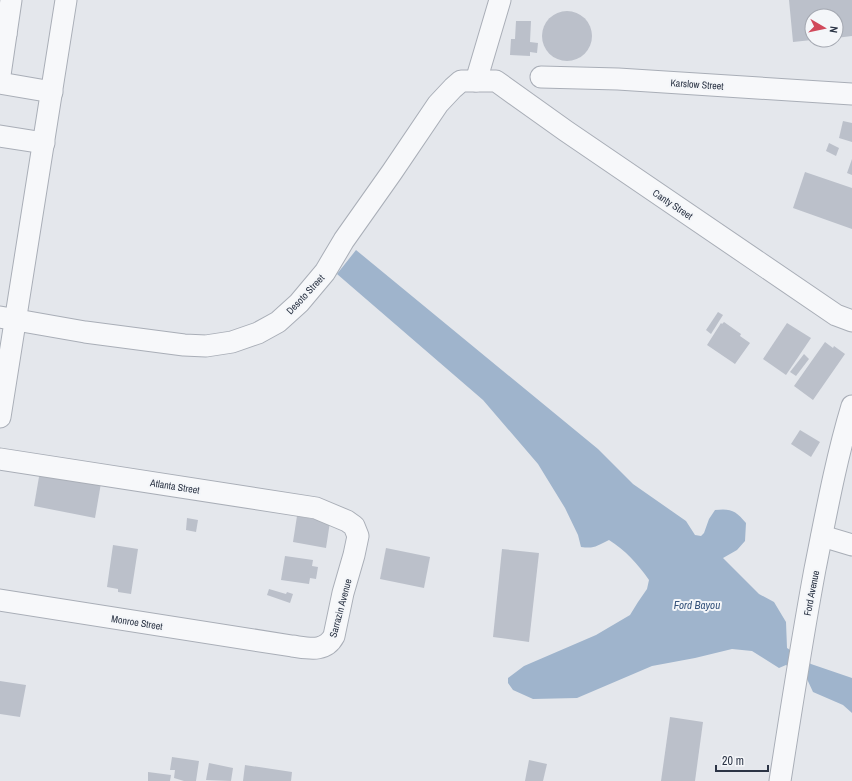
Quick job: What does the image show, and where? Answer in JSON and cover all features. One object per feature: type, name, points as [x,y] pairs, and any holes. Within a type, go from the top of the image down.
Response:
[{"type":"street","points":[[0,75],[3,33],[11,0]]},
{"type":"street","points":[[0,417],[8,319],[44,143],[66,0]]},
{"type":"street","points":[[486,81],[500,0]]},
{"type":"street","name":"Karslow Street","points":[[541,77],[618,79],[852,94]]},
{"type":"street","name":"Desoto Street","points":[[8,319],[85,332],[184,345],[206,346],[232,342],[258,333],[278,322],[299,303],[325,272],[344,240],[438,104],[460,81],[486,81]]},
{"type":"street","name":"Canty Street","points":[[486,81],[566,131],[836,315],[852,322]]},
{"type":"street","points":[[0,83],[52,92]]},
{"type":"street","points":[[0,136],[44,143]]},
{"type":"street","name":"Ford Avenue","points":[[780,781],[795,680],[822,536],[844,432],[852,406]]},
{"type":"street","name":"Atlanta Street","points":[[0,459],[316,508],[347,521]]},
{"type":"street","name":"Sarrazin Avenue","points":[[275,644],[315,648],[325,646],[331,642],[334,636],[343,593],[358,536],[354,526],[347,521]]},
{"type":"street","points":[[822,536],[852,545]]},
{"type":"street","name":"Monroe Street","points":[[0,600],[275,644]]},
{"type":"water","name":"Ford Bayou","points":[[356,250],[598,449],[633,484],[686,521],[695,535],[701,536],[704,533],[709,519],[715,510],[729,510],[736,513],[746,523],[745,541],[737,550],[723,558],[759,594],[774,602],[786,622],[787,648],[811,664],[852,678],[852,713],[843,705],[813,692],[807,679],[786,665],[779,668],[752,651],[732,649],[652,666],[577,698],[533,699],[513,690],[508,683],[508,678],[524,666],[596,635],[630,615],[647,589],[649,580],[631,558],[609,540],[593,547],[581,547],[578,535],[565,508],[538,464],[483,400],[337,274]]},
{"type":"building","points":[[789,0],[852,0],[852,36],[844,37],[844,8],[804,8],[804,41],[793,42]]},
{"type":"building","points":[[567,11],[576,13],[585,18],[590,27],[592,36],[590,45],[585,54],[576,59],[567,61],[558,59],[549,54],[544,45],[542,36],[544,27],[549,18],[558,13]]},
{"type":"building","points":[[516,21],[531,21],[530,42],[538,43],[537,53],[530,52],[530,56],[510,55],[511,39],[515,39]]},
{"type":"building","points":[[843,121],[852,123],[852,142],[839,138]]},
{"type":"building","points":[[829,143],[839,148],[836,156],[826,151]]},
{"type":"building","points":[[852,159],[852,175],[847,173]]},
{"type":"building","points":[[805,172],[852,188],[852,229],[793,208]]},
{"type":"building","points":[[718,312],[723,315],[711,334],[706,330]]},
{"type":"building","points":[[724,322],[741,334],[740,336],[750,343],[735,364],[707,345],[721,323],[722,324]]},
{"type":"building","points":[[787,323],[811,338],[786,375],[763,359]]},
{"type":"building","points":[[825,342],[833,348],[834,346],[845,354],[813,400],[794,386]]},
{"type":"building","points":[[804,354],[809,359],[796,376],[790,372]]},
{"type":"building","points":[[800,430],[820,442],[811,457],[791,444]]},
{"type":"building","points":[[40,471],[101,483],[95,518],[34,506]]},
{"type":"building","points":[[297,516],[330,522],[326,548],[293,542]]},
{"type":"building","points":[[187,518],[198,520],[196,532],[186,530]]},
{"type":"building","points":[[113,545],[138,549],[131,594],[118,592],[118,589],[107,587]]},
{"type":"building","points":[[386,548],[430,557],[424,588],[380,579]]},
{"type":"building","points":[[502,549],[539,553],[529,642],[493,637]]},
{"type":"building","points":[[285,556],[313,560],[312,566],[318,567],[316,579],[310,578],[309,584],[281,580]]},
{"type":"building","points":[[269,589],[286,594],[287,592],[293,594],[290,603],[267,595]]},
{"type":"building","points":[[0,681],[26,685],[20,717],[0,714]]},
{"type":"building","points":[[670,717],[703,722],[695,781],[661,781]]},
{"type":"building","points":[[172,757],[199,761],[196,781],[184,781],[174,778],[175,770],[170,770]]},
{"type":"building","points":[[529,760],[547,764],[543,781],[525,781]]},
{"type":"building","points":[[209,763],[233,768],[231,781],[206,780]]},
{"type":"building","points":[[245,765],[292,772],[291,781],[243,781]]},
{"type":"building","points":[[148,772],[171,775],[170,781],[148,781]]}]
